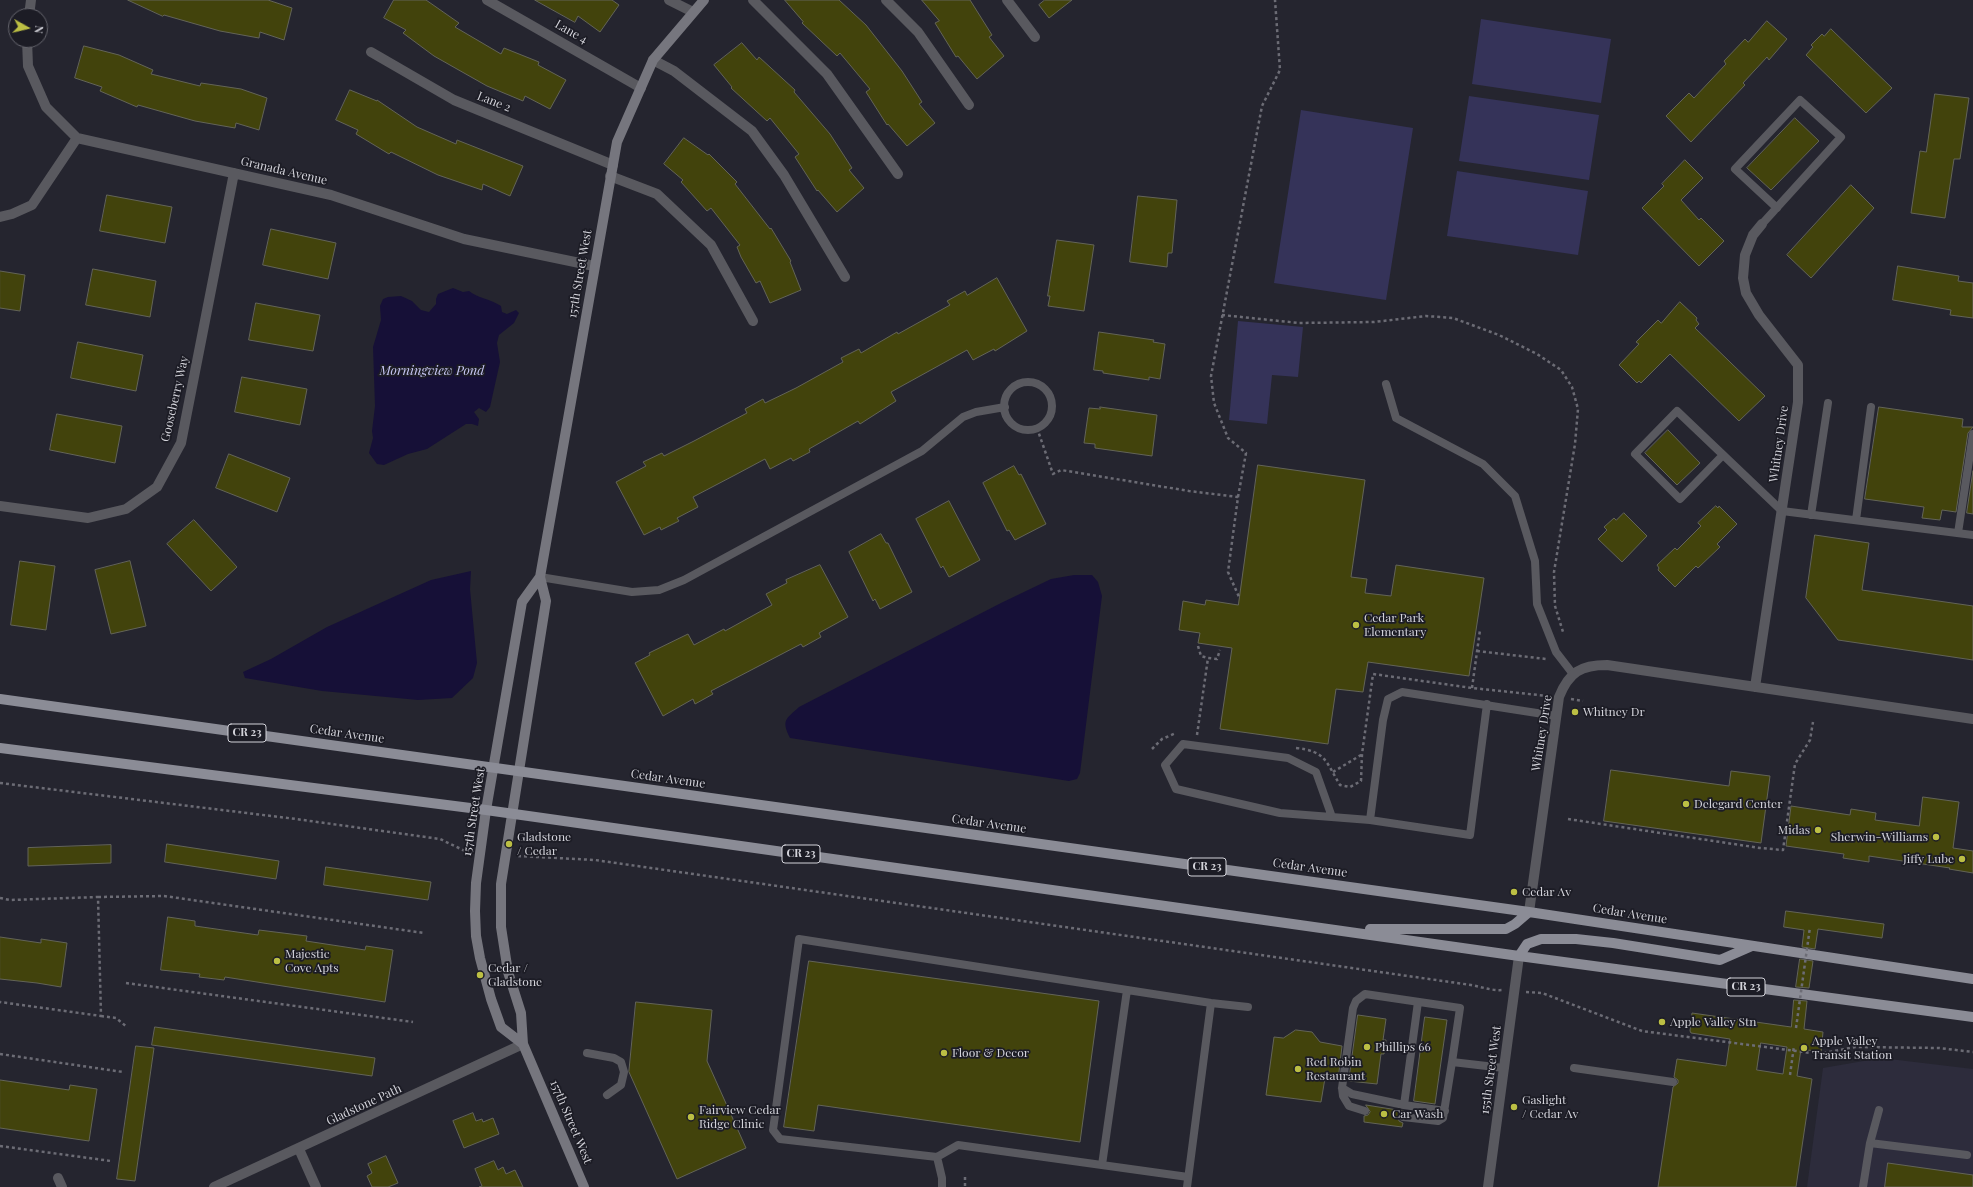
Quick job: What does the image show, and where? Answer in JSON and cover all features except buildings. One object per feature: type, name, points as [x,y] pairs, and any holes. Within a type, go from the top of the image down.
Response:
[{"type":"main road","name":"Cedar Avenue","points":[[0,699],[1529,912],[1973,979]]},
{"type":"main road","name":"CR 23","points":[[0,748],[486,810],[1519,956],[1973,1017]]},
{"type":"main road","points":[[1334,930],[1506,929],[1515,924],[1529,912]]},
{"type":"main road","points":[[1519,956],[1527,944],[1541,939],[1576,939],[1613,943],[1720,960],[1752,946]]},
{"type":"street","name":"Lane 4","points":[[487,0],[641,88]]},
{"type":"street","points":[[669,0],[693,12]]},
{"type":"street","name":"157th Street West","points":[[584,1187],[524,1044],[521,1013],[508,972],[501,927],[501,884],[546,601],[540,577],[616,142],[653,60],[704,0]]},
{"type":"street","points":[[753,0],[826,74],[898,174]]},
{"type":"street","points":[[886,0],[918,32],[969,105]]},
{"type":"street","points":[[1007,0],[1035,38]]},
{"type":"street","points":[[0,217],[12,214],[32,204],[77,138],[46,107],[28,66],[27,48]]},
{"type":"street","name":"Lane 2","points":[[371,52],[454,100],[612,165]]},
{"type":"street","points":[[653,60],[674,71],[752,131],[784,175],[845,277]]},
{"type":"street","name":"Granada Avenue","points":[[77,138],[331,195],[464,239],[594,266]]},
{"type":"street","name":"Gooseberry Way","points":[[0,506],[88,518],[126,509],[157,487],[181,443],[234,174]]},
{"type":"street","points":[[610,176],[657,194],[711,244],[753,321]]},
{"type":"street","name":"Whitney Drive","points":[[1755,687],[1798,402],[1798,364],[1759,315],[1746,293],[1744,278],[1745,255],[1754,235],[1762,224]]},
{"type":"street","name":"157th Street West","points":[[524,1044],[501,1027],[491,999],[480,958],[476,936],[475,910],[480,851],[486,810],[522,602],[540,577]]},
{"type":"street","points":[[1573,674],[1593,665],[1607,665],[1973,719]]},
{"type":"street","name":"Whitney Drive","points":[[1529,912],[1556,716],[1564,685],[1573,674]]},
{"type":"street","name":"155th Street West","points":[[1488,1187],[1519,956]]},
{"type":"street","name":"Gladstone Path","points":[[214,1187],[524,1044]]},
{"type":"street","points":[[299,1149],[316,1187]]},
{"type":"lane","points":[[1762,224],[1777,208],[1841,137],[1800,100],[1735,169],[1777,208]]},
{"type":"lane","points":[[1025,382],[1043,386],[1051,398],[1051,412],[1045,424],[1037,428],[1024,429],[1015,425],[1008,418],[1005,407],[1008,393],[1016,385],[1025,382]]},
{"type":"lane","points":[[1386,384],[1396,418],[1483,464],[1515,496],[1535,561],[1537,604],[1556,652],[1573,674]]},
{"type":"lane","points":[[1811,514],[1828,403]]},
{"type":"lane","points":[[540,577],[632,592],[659,590],[684,580],[922,451],[963,418],[976,412],[1005,407]]},
{"type":"lane","points":[[1856,520],[1871,407]]},
{"type":"lane","points":[[1723,455],[1680,499],[1635,454],[1677,411],[1782,511],[1973,535]]},
{"type":"lane","points":[[1958,533],[1973,434]]},
{"type":"lane","points":[[1370,820],[1383,720],[1388,699],[1402,692],[1487,704],[1556,716]]},
{"type":"lane","points":[[1332,817],[1316,772],[1288,758],[1183,744],[1165,765],[1176,789],[1280,813],[1370,820],[1470,835],[1487,704]]},
{"type":"lane","points":[[1188,1177],[958,1145],[937,1157],[780,1139],[773,1130],[799,938],[1211,1003],[1248,1007]]},
{"type":"lane","points":[[1102,1165],[1127,990]]},
{"type":"lane","points":[[1365,1111],[1349,1106],[1343,1096],[1342,1088],[1353,1008],[1356,1001],[1365,994],[1460,1008],[1443,1118],[1438,1121],[1403,1117]]},
{"type":"lane","points":[[1404,1105],[1418,1002]]},
{"type":"lane","points":[[1187,1187],[1211,1003]]},
{"type":"lane","points":[[588,1052],[614,1058],[622,1062],[624,1072],[621,1085],[607,1095]]},
{"type":"lane","points":[[1452,1062],[1504,1068]]},
{"type":"lane","points":[[1574,1068],[1673,1082]]},
{"type":"lane","points":[[1342,1088],[1352,1094],[1404,1105],[1445,1110]]},
{"type":"lane","points":[[1863,1187],[1870,1143],[1879,1110]]},
{"type":"lane","points":[[1870,1143],[1967,1155]]},
{"type":"lane","points":[[937,1157],[942,1178],[942,1187]]},
{"type":"path","points":[[1239,597],[1228,572],[1238,497],[1246,453],[1228,438],[1214,403],[1211,376],[1262,106],[1280,70],[1275,0]]},
{"type":"path","points":[[1222,315],[1299,323],[1374,322],[1426,316],[1453,318],[1505,338],[1537,354],[1561,370],[1572,387],[1578,409],[1575,444],[1554,572],[1555,606],[1564,637]]},
{"type":"path","points":[[1037,428],[1052,474],[1061,470],[1190,491],[1238,497]]},
{"type":"path","points":[[1472,688],[1480,630]]},
{"type":"path","points":[[1198,646],[1201,656],[1208,658],[1217,659],[1220,650]]},
{"type":"path","points":[[1477,651],[1546,659]]},
{"type":"path","points":[[1197,735],[1208,658]]},
{"type":"path","points":[[1568,819],[1760,848],[1783,850],[1795,764],[1810,740],[1813,722]]},
{"type":"path","points":[[1333,772],[1362,754]]},
{"type":"path","points":[[0,783],[440,839],[463,850],[480,851]]},
{"type":"path","points":[[506,855],[532,858],[595,860],[1471,985],[1488,988],[1492,991],[1515,990],[1542,993],[1642,1031],[1819,1054],[1854,1047],[1939,1048],[1973,1052]]},
{"type":"path","points":[[0,898],[10,900],[164,896],[424,933]]},
{"type":"path","points":[[98,897],[101,1016]]},
{"type":"path","points":[[1796,1028],[1810,927]]},
{"type":"path","points":[[126,983],[413,1022]]},
{"type":"path","points":[[0,1002],[116,1018],[127,1027]]},
{"type":"path","points":[[1790,1075],[1794,1046]]},
{"type":"path","points":[[0,1054],[123,1072]]},
{"type":"path","points":[[0,1146],[111,1161]]},
{"type":"path","points":[[965,1177],[965,1187]]},
{"type":"shaded area","points":[[1481,19],[1611,39],[1601,103],[1472,84]]},
{"type":"shaded area","points":[[1469,96],[1599,115],[1589,180],[1459,161]]},
{"type":"shaded area","points":[[1301,110],[1413,128],[1386,300],[1274,283]]},
{"type":"shaded area","points":[[1457,171],[1588,191],[1578,255],[1447,236]]},
{"type":"shaded area","points":[[1238,321],[1303,327],[1298,377],[1272,375],[1267,424],[1229,420]]},
{"type":"shaded area","points":[[1881,1058],[1973,1069],[1973,1187],[1807,1187],[1823,1068]]},
{"type":"water","name":"Morningview Pond","points":[[453,288],[463,292],[469,291],[497,304],[501,306],[502,312],[507,314],[516,310],[519,313],[514,323],[499,335],[497,343],[500,362],[490,407],[486,412],[479,408],[474,412],[479,419],[478,426],[466,424],[427,449],[408,454],[384,465],[377,464],[369,453],[373,438],[372,431],[375,406],[373,347],[381,320],[380,306],[383,299],[401,296],[412,301],[421,310],[429,312],[436,304],[438,294]]},
{"type":"water","points":[[471,571],[470,589],[477,663],[473,678],[452,698],[418,700],[322,691],[245,678],[243,672],[271,659],[327,627],[431,580]]},
{"type":"water","points":[[1074,575],[1092,575],[1098,582],[1102,596],[1080,773],[1077,779],[1069,781],[790,738],[785,723],[788,717],[799,707],[1001,603],[1051,579]]},
{"type":"place","name":"Cedar Park Elementary","points":[[1356,625]]},
{"type":"place","name":"Whitney Dr","points":[[1575,712]]},
{"type":"place","name":"Delegard Center","points":[[1686,804]]},
{"type":"place","name":"Midas","points":[[1818,830]]},
{"type":"place","name":"Sherwin-Williams","points":[[1936,837]]},
{"type":"place","name":"Gladstone / Cedar","points":[[509,844]]},
{"type":"place","name":"Jiffy Lube","points":[[1962,859]]},
{"type":"place","name":"Cedar Av","points":[[1514,892]]},
{"type":"place","name":"Majestic Cove Apts","points":[[277,961]]},
{"type":"place","name":"Cedar / Gladstone","points":[[480,975]]},
{"type":"place","name":"Apple Valley Stn","points":[[1662,1022]]},
{"type":"place","name":"Phillips 66","points":[[1367,1047]]},
{"type":"place","name":"Apple Valley Transit Station","points":[[1804,1048]]},
{"type":"place","name":"Floor & Decor","points":[[944,1053]]},
{"type":"place","name":"Red Robin Restaurant","points":[[1298,1069]]},
{"type":"place","name":"Gaslight / Cedar Av","points":[[1514,1107]]},
{"type":"place","name":"Car Wash","points":[[1384,1114]]},
{"type":"place","name":"Fairview Cedar Ridge Clinic","points":[[691,1117]]}]
